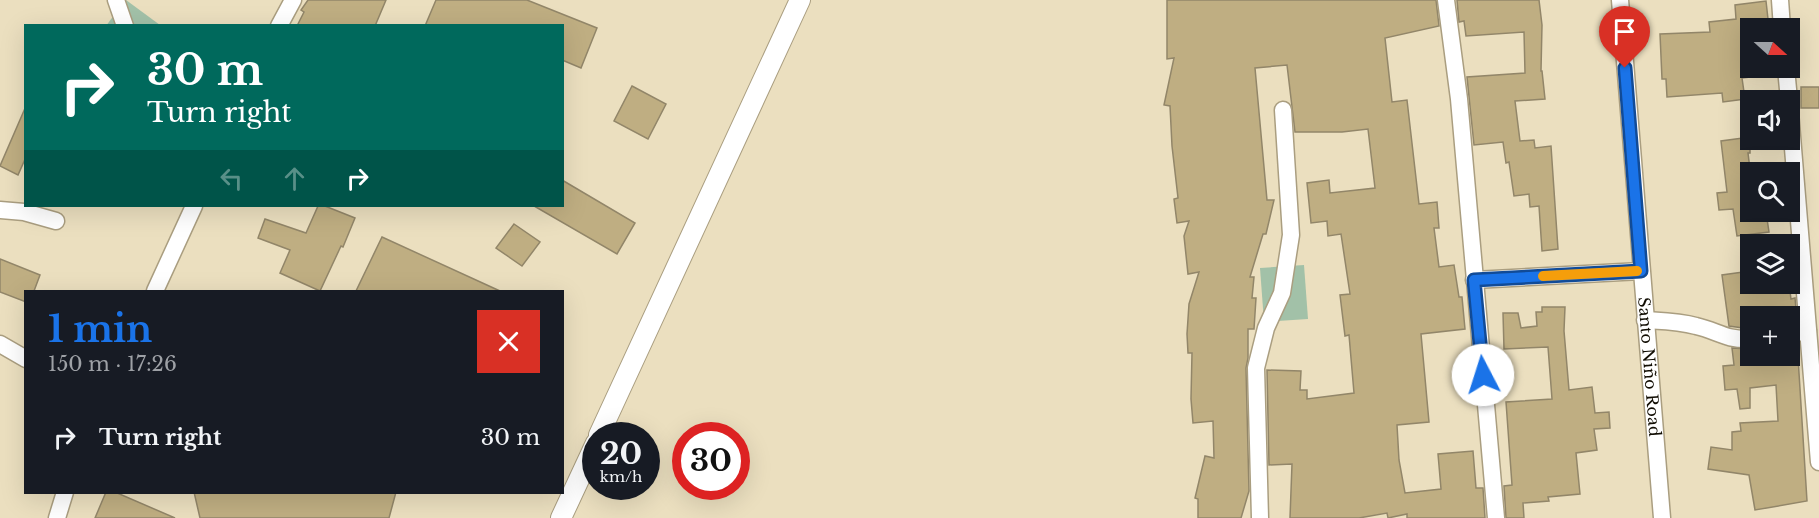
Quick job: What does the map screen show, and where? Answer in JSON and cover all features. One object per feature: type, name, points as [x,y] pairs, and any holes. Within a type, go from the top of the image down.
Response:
[{"type":"street","points":[[116,0],[123,24]]},
{"type":"street","points":[[280,24],[293,0]]},
{"type":"street","points":[[605,422],[800,0]]},
{"type":"street","points":[[1446,0],[1459,99],[1496,518]]},
{"type":"street","name":"Santo Niño Road","points":[[1620,0],[1662,518]]},
{"type":"street","points":[[1780,0],[1781,18]]},
{"type":"street","points":[[1260,518],[1256,368],[1266,328],[1282,293],[1291,235],[1283,110]]},
{"type":"street","points":[[1793,150],[1819,462]]},
{"type":"street","points":[[155,290],[194,207]]},
{"type":"street","points":[[0,210],[24,212],[56,221]]},
{"type":"street","points":[[1474,280],[1641,271]]},
{"type":"street","points":[[1645,320],[1679,322],[1700,327],[1725,338],[1740,339]]},
{"type":"street","points":[[1800,332],[1808,331]]},
{"type":"street","points":[[0,344],[24,358]]},
{"type":"street","points":[[561,518],[582,473]]},
{"type":"street","points":[[57,518],[64,494]]},
{"type":"green space","points":[[126,0],[159,24],[107,24]]},
{"type":"green space","points":[[1304,265],[1308,319],[1264,322],[1260,268]]},
{"type":"building","points":[[308,0],[386,0],[376,24],[298,24],[304,12],[301,10]]},
{"type":"building","points":[[436,0],[527,0],[597,28],[581,68],[564,61],[564,24],[426,24]]},
{"type":"building","points":[[1167,0],[1436,0],[1439,26],[1385,38],[1392,102],[1407,100],[1419,204],[1437,202],[1439,228],[1434,228],[1439,267],[1454,265],[1459,297],[1462,297],[1465,329],[1421,334],[1429,422],[1397,425],[1399,460],[1405,493],[1441,489],[1438,454],[1473,451],[1476,488],[1483,488],[1485,518],[1407,518],[1407,514],[1388,518],[1387,513],[1359,518],[1290,518],[1292,464],[1269,465],[1267,370],[1301,371],[1300,390],[1307,390],[1307,399],[1354,393],[1349,335],[1345,336],[1340,295],[1350,294],[1341,234],[1328,236],[1327,221],[1311,223],[1307,183],[1329,180],[1330,193],[1375,188],[1368,129],[1342,132],[1295,132],[1287,65],[1255,68],[1267,200],[1274,200],[1266,234],[1263,234],[1250,277],[1254,277],[1252,298],[1256,298],[1254,329],[1248,329],[1246,368],[1249,491],[1241,518],[1198,518],[1198,499],[1195,498],[1205,456],[1214,458],[1213,421],[1193,423],[1192,353],[1188,353],[1187,334],[1189,304],[1199,272],[1188,274],[1184,236],[1189,221],[1177,223],[1174,199],[1178,198],[1170,106],[1164,105],[1174,58],[1167,59]]},
{"type":"building","points":[[1457,0],[1539,0],[1542,25],[1541,71],[1545,99],[1515,101],[1520,141],[1534,140],[1535,148],[1551,146],[1558,249],[1542,251],[1539,206],[1530,207],[1529,194],[1514,196],[1509,162],[1506,163],[1503,142],[1474,145],[1467,77],[1525,73],[1524,32],[1466,36],[1464,21],[1459,22]]},
{"type":"building","points":[[1766,1],[1768,18],[1740,18],[1740,78],[1742,78],[1744,90],[1740,90],[1740,100],[1723,102],[1722,93],[1667,97],[1666,79],[1662,79],[1660,34],[1710,32],[1709,22],[1736,19],[1735,5]]},
{"type":"building","points":[[632,86],[666,104],[648,139],[614,121]]},
{"type":"building","points":[[1801,87],[1819,87],[1819,108],[1801,108]]},
{"type":"building","points":[[24,111],[24,162],[18,175],[0,166]]},
{"type":"building","points":[[1740,138],[1740,150],[1750,150],[1749,162],[1740,162],[1740,222],[1768,222],[1769,232],[1737,236],[1733,209],[1719,210],[1717,193],[1727,192],[1721,141]]},
{"type":"building","points":[[564,181],[635,223],[617,254],[536,207],[564,207]]},
{"type":"building","points":[[318,207],[328,207],[355,218],[320,290],[280,273],[290,250],[258,238],[265,219],[306,233]]},
{"type":"building","points":[[514,224],[540,242],[522,266],[496,248]]},
{"type":"building","points":[[382,237],[498,290],[356,290]]},
{"type":"building","points":[[0,259],[40,275],[34,290],[24,290],[24,301],[0,292]]},
{"type":"building","points":[[1740,272],[1740,294],[1790,294],[1791,299],[1795,298],[1796,306],[1740,306],[1740,328],[1729,326],[1722,275]]},
{"type":"building","points":[[1542,307],[1565,307],[1564,331],[1569,390],[1592,387],[1595,413],[1609,412],[1610,428],[1594,429],[1597,450],[1576,453],[1580,494],[1548,497],[1549,501],[1523,503],[1524,518],[1506,518],[1504,486],[1512,485],[1506,402],[1552,399],[1548,347],[1504,349],[1503,313],[1518,313],[1521,328],[1537,326],[1536,312],[1542,312]]},
{"type":"building","points":[[1732,348],[1740,348],[1740,366],[1799,366],[1807,501],[1755,510],[1749,475],[1708,469],[1711,447],[1732,450],[1732,432],[1741,431],[1740,423],[1778,421],[1776,385],[1750,388],[1750,408],[1740,409],[1737,389],[1725,390],[1723,366],[1734,365]]},
{"type":"building","points":[[105,494],[120,494],[175,518],[95,518]]},
{"type":"building","points":[[194,494],[395,494],[389,518],[200,518]]},
{"type":"slow traffic","points":[[1543,276],[1637,271]]},
{"type":"route","points":[[1483,375],[1474,280],[1641,271],[1625,68]]}]
